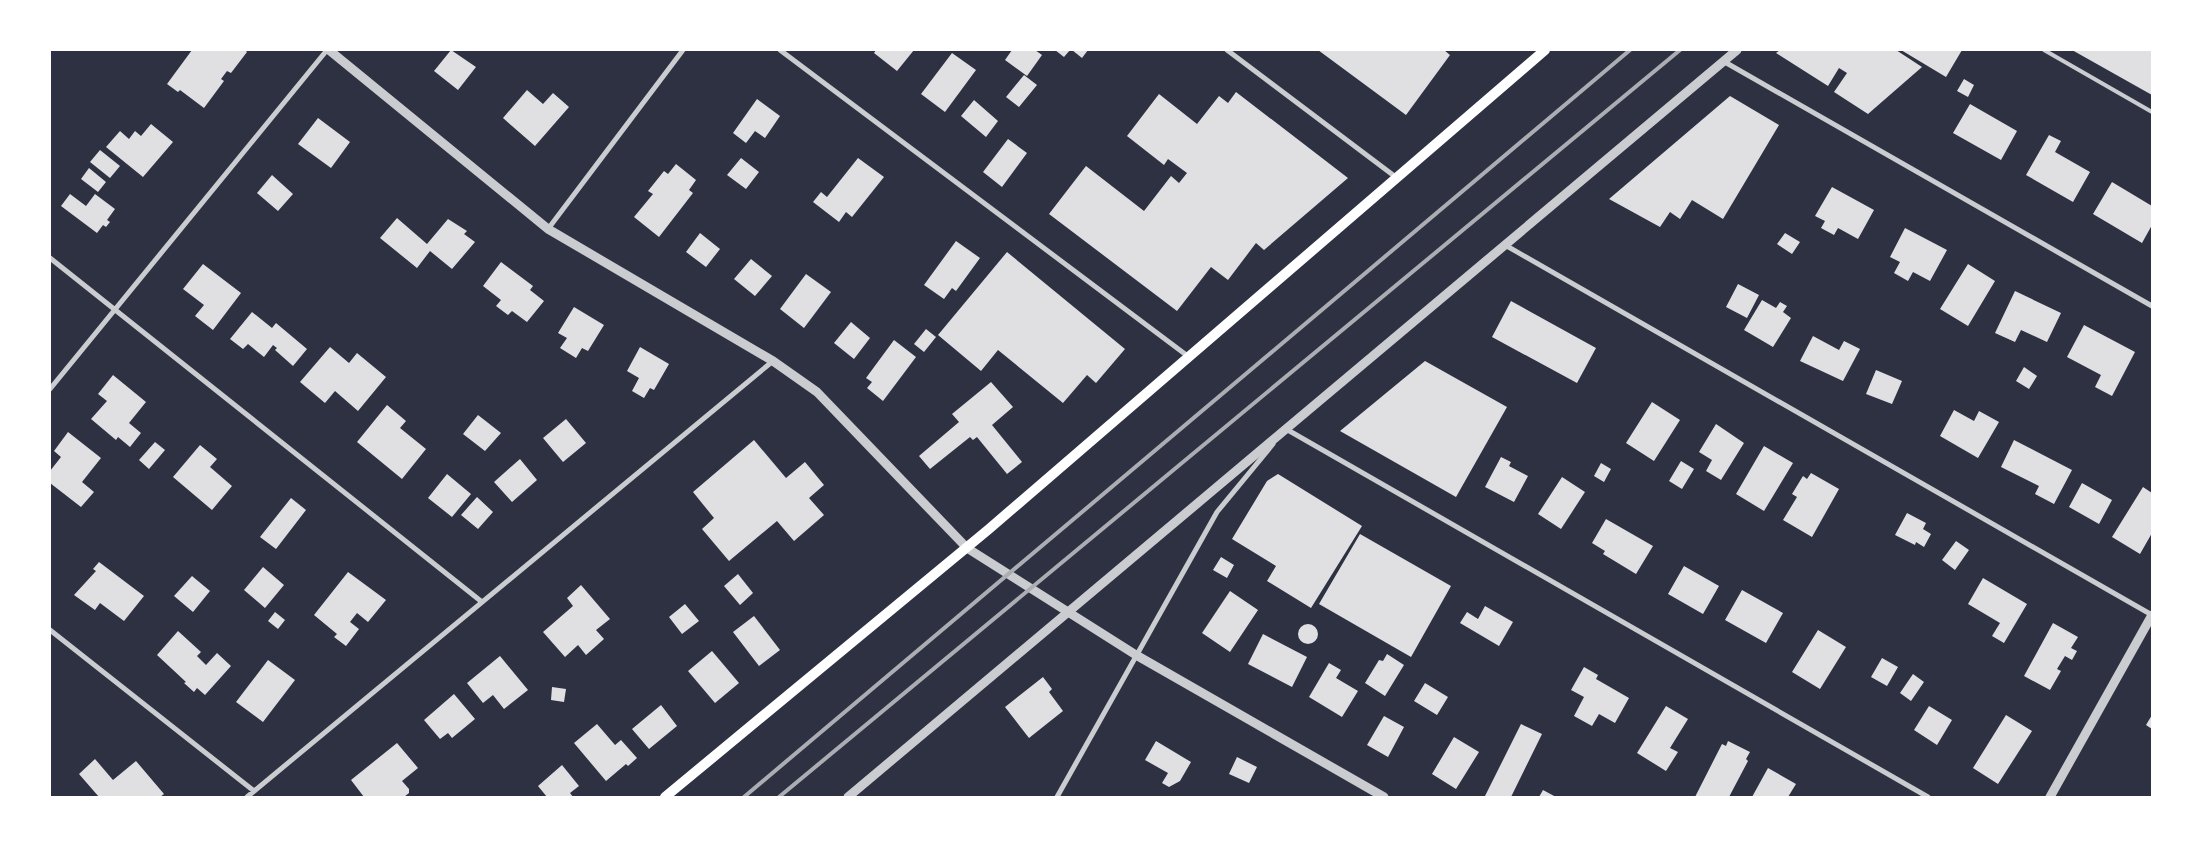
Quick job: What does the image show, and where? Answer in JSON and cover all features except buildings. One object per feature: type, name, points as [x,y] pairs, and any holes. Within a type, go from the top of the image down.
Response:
[{"type":"main road","points":[[665,797],[967,548],[1545,50]]},
{"type":"street","points":[[50,389],[328,50],[548,229],[773,361],[817,392],[967,548],[1136,656],[1384,797]]},
{"type":"street","points":[[548,229],[683,50]]},
{"type":"street","points":[[780,50],[1190,357]]},
{"type":"street","points":[[1227,50],[1398,178]]},
{"type":"street","points":[[848,797],[1737,50]]},
{"type":"street","points":[[1723,61],[2152,306]]},
{"type":"street","points":[[1504,245],[2152,615],[2050,797]]},
{"type":"street","points":[[50,258],[114,311],[482,602]]},
{"type":"street","points":[[246,797],[773,361]]},
{"type":"street","points":[[1057,797],[1217,512],[1286,428]]},
{"type":"street","points":[[1286,428],[1928,797]]},
{"type":"street","points":[[50,630],[254,791]]},
{"type":"lane","points":[[2044,50],[2152,112]]},
{"type":"railway","points":[[744,797],[1630,50]]},
{"type":"railway","points":[[779,797],[1680,50]]}]
